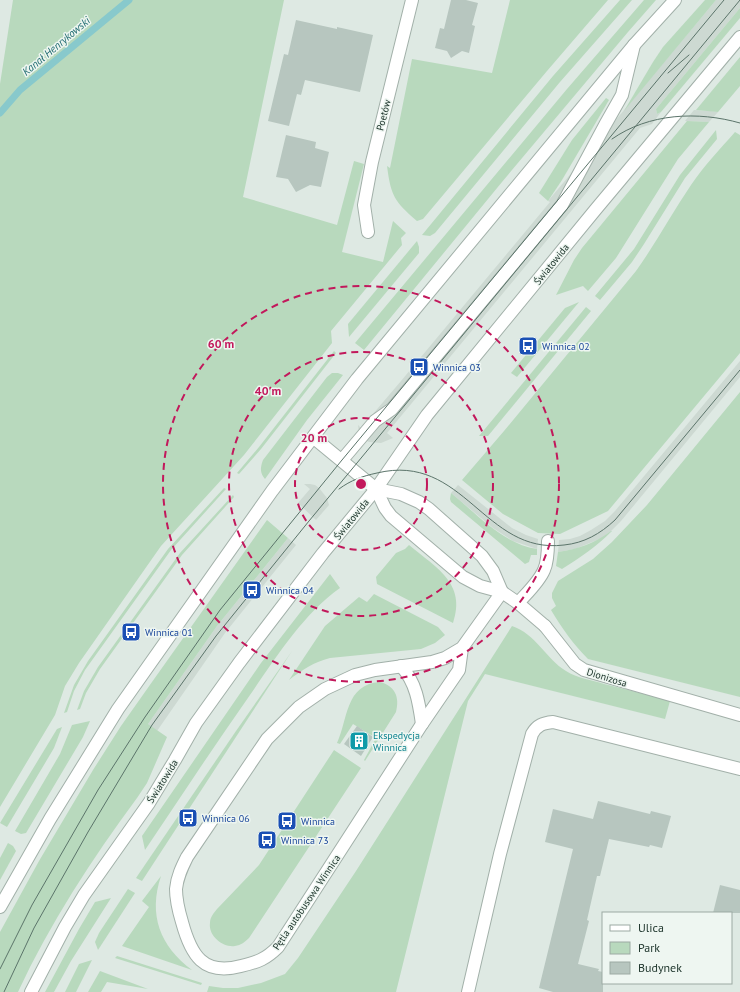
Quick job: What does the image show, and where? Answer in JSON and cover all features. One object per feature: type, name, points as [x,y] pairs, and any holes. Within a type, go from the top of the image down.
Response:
[{"type":"street","name":"Poetów","points":[[368,232],[364,205],[372,162],[412,0]]},
{"type":"street","points":[[0,907],[50,818],[118,709],[263,504],[357,379],[634,45],[675,0]]},
{"type":"street","name":"Światowida","points":[[31,992],[84,895],[149,803],[196,724],[243,656],[323,553],[376,489],[427,416],[740,36]]},
{"type":"street","points":[[342,460],[375,421],[392,409],[562,205],[622,95],[634,45]]},
{"type":"street","name":"Dionizosa","points":[[314,438],[376,489],[385,508],[391,516],[463,577],[480,586],[502,592],[518,603],[545,626],[575,664],[584,670],[740,715]]},
{"type":"street","name":"Dionizosa","points":[[376,489],[401,494],[419,502],[429,509],[482,556],[493,571],[502,592]]},
{"type":"street","points":[[518,603],[544,570],[548,541]]},
{"type":"street","points":[[462,648],[502,592]]},
{"type":"street","name":"Pętla autobusowa Winnica","points":[[462,648],[459,670],[422,724],[278,947],[268,957],[258,962],[235,968],[212,968],[196,957],[184,931],[179,910],[176,888],[179,873],[187,857],[267,739],[299,707],[325,688],[355,675],[401,666],[432,662],[445,658],[462,648]]},
{"type":"street","points":[[401,666],[407,673],[414,686],[419,703],[422,724]]},
{"type":"street","points":[[468,992],[500,854],[532,734],[536,727],[545,723],[553,722],[740,769]]},
{"type":"shaded area","points":[[716,0],[740,0],[740,8],[656,109],[657,114],[661,112],[652,124],[640,128],[387,433],[393,438],[381,443],[369,442],[365,440],[359,433],[358,425],[361,428],[401,381],[550,202],[548,201]]},
{"type":"shaded area","points":[[694,110],[718,112],[709,122],[685,121]]},
{"type":"shaded area","points":[[740,361],[740,377],[621,521],[602,538],[575,549],[558,552],[559,540],[580,536],[605,521],[615,511]]},
{"type":"shaded area","points":[[304,484],[315,485],[327,498],[329,505],[316,520],[298,503],[310,489]]},
{"type":"shaded area","points":[[458,485],[512,528],[538,539],[537,549],[513,541],[493,528],[451,493]]},
{"type":"shaded area","points":[[288,538],[296,545],[225,633],[157,731],[148,724],[217,626]]},
{"type":"green space","points":[[13,0],[284,0],[243,197],[337,225],[354,161],[364,164],[342,252],[383,262],[393,221],[406,233],[401,238],[402,245],[331,331],[332,343],[244,455],[161,546],[79,663],[65,686],[55,715],[0,807],[0,84]]},
{"type":"green space","points":[[510,0],[608,0],[423,219],[417,221],[398,203],[392,191],[387,166],[390,168],[412,59],[492,73]]},
{"type":"green space","points":[[620,0],[632,0],[560,82],[435,233],[430,236],[422,235],[553,76]]},
{"type":"green space","points":[[644,0],[656,0],[502,182],[364,350],[355,343],[567,89]]},
{"type":"green space","points":[[705,0],[716,0],[624,111],[663,47]]},
{"type":"green space","points":[[740,8],[740,18],[661,112],[657,114],[656,109]]},
{"type":"green space","points":[[740,57],[740,86],[718,112],[696,110]]},
{"type":"green space","points":[[606,98],[609,100],[548,201],[539,193],[572,140]]},
{"type":"green space","points":[[687,121],[709,122],[678,159],[616,258],[588,291],[583,286],[556,295],[582,248]]},
{"type":"green space","points":[[716,130],[717,139],[685,178],[632,262],[600,300],[595,296],[634,249],[680,175]]},
{"type":"green space","points":[[735,132],[740,135],[740,353],[608,511],[560,534],[538,533],[503,514],[462,480],[636,271],[696,178]]},
{"type":"green space","points":[[417,241],[419,253],[349,337],[348,324]]},
{"type":"green space","points":[[579,302],[517,377],[511,373],[565,308]]},
{"type":"green space","points":[[586,307],[591,311],[488,436],[479,436]]},
{"type":"green space","points":[[334,351],[336,353],[261,449],[239,474],[237,473],[259,447]]},
{"type":"green space","points":[[332,373],[343,375],[307,420],[265,479],[261,470],[263,460],[327,377]]},
{"type":"green space","points":[[740,392],[740,697],[588,659],[577,648],[551,610],[556,606],[552,598],[552,593],[558,581],[593,559],[612,542],[647,505]]},
{"type":"green space","points":[[224,488],[226,489],[171,550],[85,670],[74,691],[67,712],[64,713],[74,685],[88,661],[168,549]]},
{"type":"green space","points":[[451,493],[502,535],[525,546],[537,549],[537,555],[531,555],[529,562],[525,564],[451,502]]},
{"type":"green space","points":[[233,495],[234,497],[182,555],[100,669],[86,693],[80,709],[77,710],[84,691],[98,667],[180,553]]},
{"type":"green space","points":[[267,520],[288,538],[217,626],[148,724],[167,737],[147,783],[104,844],[58,916],[30,966],[18,992],[0,992],[0,932],[39,861],[121,726]]},
{"type":"green space","points":[[611,531],[594,547],[569,565],[562,569],[556,566],[558,552],[586,545]]},
{"type":"green space","points":[[409,545],[438,569],[446,577],[452,587],[456,597],[456,609],[453,623],[377,584],[376,577],[396,553],[405,549]]},
{"type":"green space","points":[[330,574],[340,588],[314,611],[290,638],[223,733],[145,850],[142,836],[261,663]]},
{"type":"green space","points":[[374,594],[438,627],[445,635],[435,643],[421,649],[330,658],[308,667],[289,680],[325,626],[359,597],[367,602]]},
{"type":"green space","points":[[512,626],[528,635],[552,660],[570,673],[604,684],[670,701],[665,719],[485,674],[468,701],[396,992],[207,992],[209,986],[238,988],[261,983],[285,974],[298,958],[356,871]]},
{"type":"green space","points":[[292,651],[142,881],[136,878],[236,731]]},
{"type":"green space","points":[[380,682],[393,689],[397,697],[397,707],[396,712],[365,761],[364,760],[376,738],[353,724],[340,744],[337,743],[346,714],[354,696],[360,689],[369,684]]},
{"type":"green space","points":[[90,721],[83,737],[26,833],[21,834],[15,831],[60,754],[72,725]]},
{"type":"green space","points":[[62,727],[54,748],[7,827],[0,823],[57,729]]},
{"type":"green space","points":[[334,750],[361,768],[249,938],[243,943],[235,946],[221,943],[211,932],[210,923],[212,915],[259,865]]},
{"type":"green space","points":[[8,843],[13,846],[16,851],[0,880],[0,858]]},
{"type":"green space","points":[[161,876],[157,890],[156,904],[160,929],[172,951],[192,970],[122,946],[149,907],[142,901]]},
{"type":"green space","points":[[128,889],[135,893],[98,950],[95,942],[99,933]]},
{"type":"green space","points":[[111,898],[71,961],[54,992],[45,992],[95,902]]},
{"type":"green space","points":[[117,956],[202,983],[201,985],[115,958]]},
{"type":"green space","points":[[92,960],[76,992],[65,992],[79,964]]},
{"type":"green space","points":[[100,971],[148,989],[107,982],[101,992],[88,992]]},
{"type":"building","points":[[451,0],[466,0],[478,3],[472,25],[475,26],[469,53],[462,51],[451,58],[447,51],[435,48],[440,28],[444,29]]},
{"type":"building","points":[[296,20],[373,35],[360,92],[305,80],[301,95],[297,94],[289,126],[268,121],[284,54],[288,55]]},
{"type":"building","points":[[286,135],[316,142],[315,148],[329,152],[321,187],[310,185],[296,192],[288,179],[276,177]]},
{"type":"building","name":"Ekspedycja Winnica","points":[[357,726],[373,737],[361,756],[344,744]]},
{"type":"building","points":[[598,801],[650,814],[651,811],[671,816],[662,848],[609,839],[600,876],[597,876],[587,920],[589,921],[578,964],[599,969],[598,971],[602,972],[603,992],[553,992],[539,988],[573,849],[545,842],[553,809],[593,819]]},
{"type":"building","points":[[720,885],[740,890],[740,913],[713,912]]},
{"type":"waterway","name":"Kanał Henrykowski","points":[[0,113],[20,90],[129,0]]},
{"type":"tram line","points":[[0,969],[32,905],[98,790],[145,717],[220,610],[342,460],[724,0]]},
{"type":"tram line","points":[[4,992],[34,928],[88,832],[152,725],[216,636],[309,521],[740,0]]},
{"type":"tram line","points":[[668,73],[689,55]]},
{"type":"tram line","points":[[612,139],[626,130],[658,119],[691,116],[724,119],[740,123]]},
{"type":"tram line","points":[[339,489],[353,481],[377,473],[407,470],[432,477],[453,489],[513,535],[537,544],[564,545],[585,540],[598,534],[615,520],[740,370]]},
{"type":"place","name":"Winnica 02","points":[[528,346]]},
{"type":"place","name":"Winnica 03","points":[[419,367]]},
{"type":"place","name":"Winnica 04","points":[[252,590]]},
{"type":"place","name":"Winnica 01","points":[[131,632]]},
{"type":"place","name":"Ekspedycja Winnica","points":[[359,741]]},
{"type":"place","name":"Winnica 06","points":[[188,818]]},
{"type":"place","name":"Winnica","points":[[287,821]]},
{"type":"place","name":"Winnica 73","points":[[267,840]]}]
